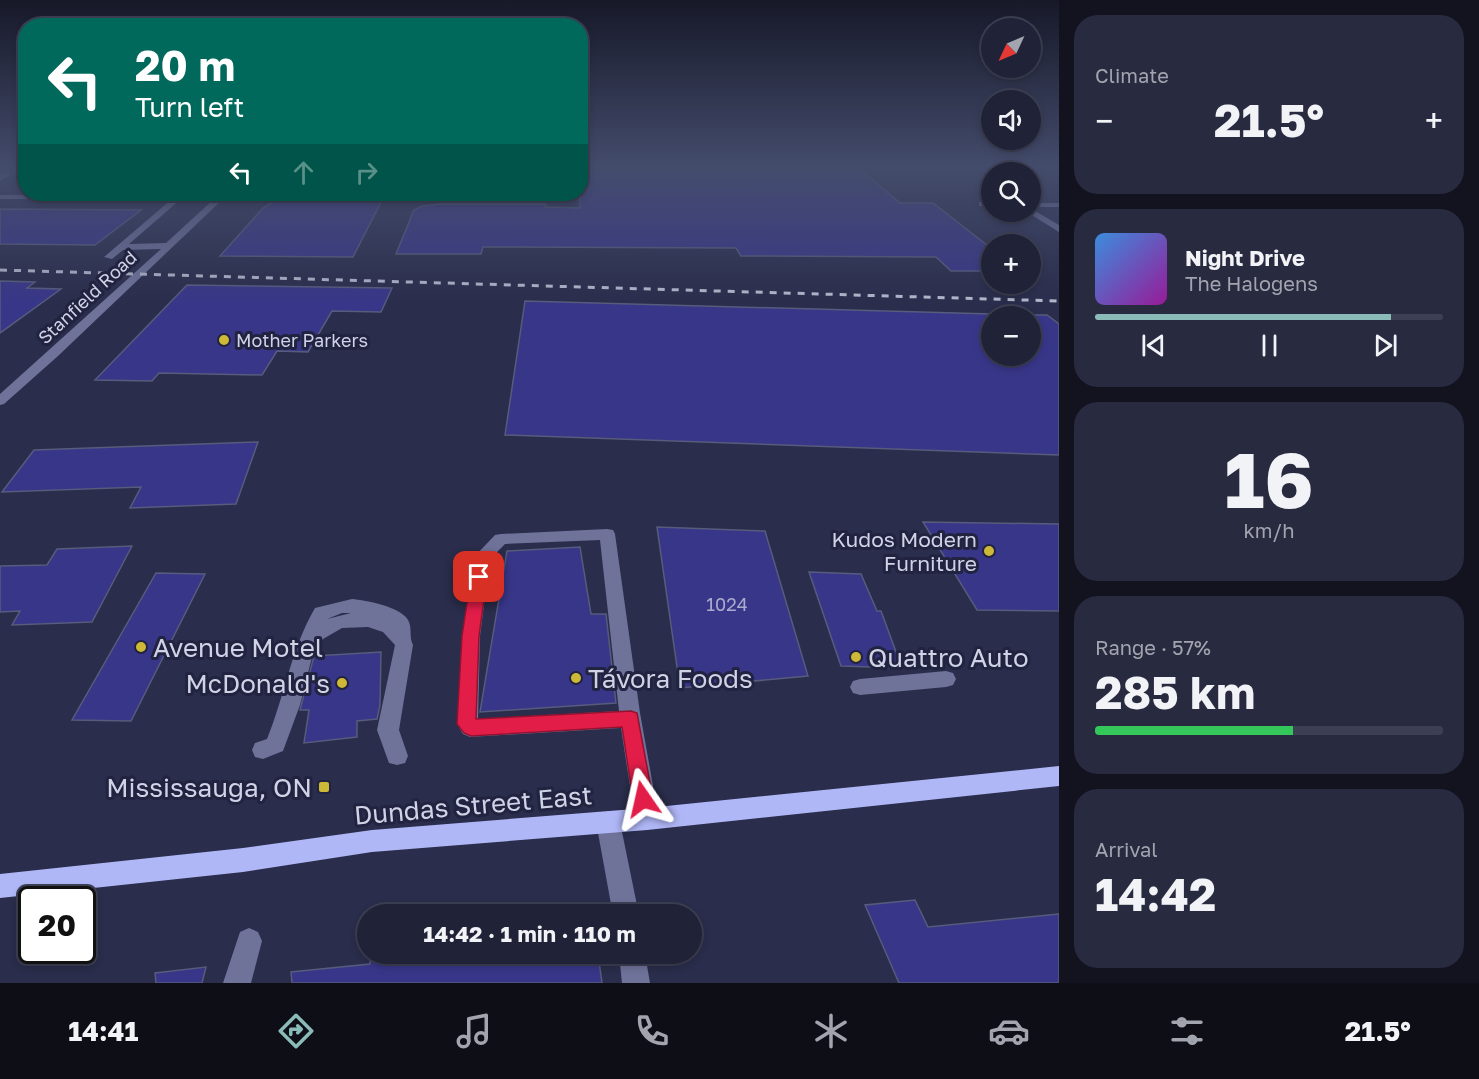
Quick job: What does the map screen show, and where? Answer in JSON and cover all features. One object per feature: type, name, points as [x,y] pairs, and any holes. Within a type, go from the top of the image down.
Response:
[{"type":"main road","name":"Dundas Street East","points":[[0,886],[243,860],[372,841],[647,819],[1059,776]]},
{"type":"street","points":[[108,257],[123,247],[162,212]]},
{"type":"street","name":"Stanfield Road","points":[[0,402],[205,212]]},
{"type":"street","points":[[1041,217],[1059,229]]},
{"type":"street","points":[[123,247],[168,246]]},
{"type":"street","points":[[631,719],[471,728],[467,724],[471,636],[482,557],[501,539],[607,534],[631,719],[636,760],[647,819]]},
{"type":"street","points":[[263,750],[275,746],[285,722],[306,646],[328,625],[358,619],[378,621],[401,637],[404,645],[388,730],[397,756]]},
{"type":"street","points":[[860,687],[946,679]]},
{"type":"street","points":[[608,822],[624,904]]},
{"type":"street","points":[[237,983],[249,941]]},
{"type":"street","points":[[633,964],[636,983]]},
{"type":"building","points":[[0,212],[139,212],[95,245],[0,244]]},
{"type":"building","points":[[260,212],[376,212],[353,257],[220,256]]},
{"type":"building","points":[[413,212],[944,212],[981,240],[981,271],[951,271],[936,257],[741,256],[736,248],[483,247],[481,254],[396,254]]},
{"type":"building","points":[[0,281],[35,282],[27,288],[61,289],[0,333]]},
{"type":"building","name":"Mother Parkers","points":[[187,285],[392,288],[381,312],[332,311],[308,352],[277,351],[262,375],[159,373],[152,381],[95,380]]},
{"type":"building","points":[[525,301],[981,314],[981,366],[1041,366],[1041,315],[1047,315],[1059,324],[1059,455],[505,435]]},
{"type":"building","points":[[258,442],[236,504],[130,508],[141,487],[2,492],[34,450]]},
{"type":"building","name":"Kudos Modern Furniture","points":[[923,522],[1059,524],[1059,611],[977,610]]},
{"type":"building","points":[[657,527],[765,531],[808,676],[680,688]]},
{"type":"building","points":[[132,546],[92,622],[12,625],[20,611],[0,612],[0,566],[47,565],[57,549]]},
{"type":"building","points":[[580,547],[591,614],[606,614],[616,703],[480,712],[507,551]]},
{"type":"building","points":[[809,572],[861,574],[877,611],[881,611],[902,668],[841,666]]},
{"type":"building","name":"Avenue Motel","points":[[156,573],[205,574],[131,721],[72,720]]},
{"type":"building","name":"McDonald's","points":[[381,652],[380,705],[377,719],[357,721],[357,737],[304,743],[309,710],[300,710],[314,656]]},
{"type":"building","points":[[915,900],[928,927],[1059,914],[1059,983],[899,983],[865,905]]},
{"type":"building","points":[[370,964],[599,964],[602,983],[292,983],[291,972]]},
{"type":"building","points":[[206,967],[202,983],[156,983],[155,973]]},
{"type":"railway","points":[[0,270],[1059,301]]},
{"type":"place","name":"Mother Parkers","points":[[224,340]]},
{"type":"place","name":"Kudos Modern Furniture","points":[[989,551]]},
{"type":"place","name":"Avenue Motel","points":[[141,647]]},
{"type":"place","name":"Quattro Auto","points":[[856,657]]},
{"type":"place","name":"Távora Foods","points":[[576,678]]},
{"type":"place","name":"McDonald's","points":[[342,683]]},
{"type":"place","name":"Mississauga, ON","points":[[324,787]]},
{"type":"route","points":[[479,577],[471,636],[467,724],[471,728],[631,719],[643,799]]}]
